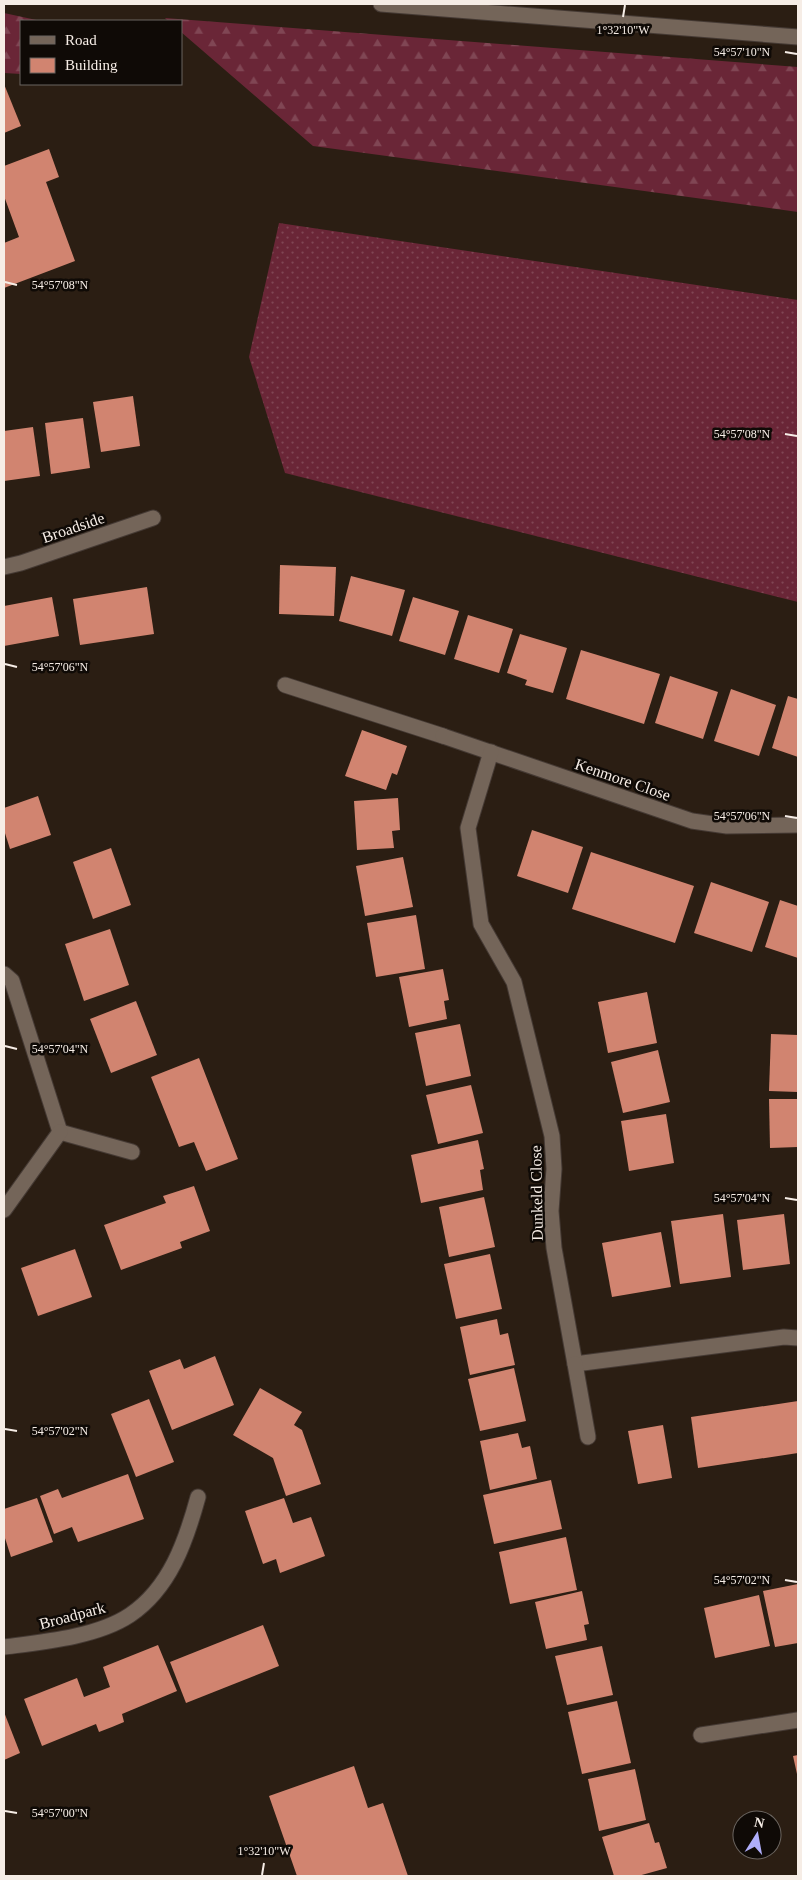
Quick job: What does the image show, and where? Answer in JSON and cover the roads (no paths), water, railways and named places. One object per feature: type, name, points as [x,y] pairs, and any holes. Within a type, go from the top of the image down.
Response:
[{"type":"street","points":[[381,4],[798,38]]},
{"type":"street","name":"Broadside","points":[[4,567],[21,563],[153,518]]},
{"type":"street","name":"Kenmore Close","points":[[285,685],[491,752],[692,821],[727,826],[798,825]]},
{"type":"street","name":"Dunkeld Close","points":[[491,752],[468,828],[481,924],[514,982],[552,1136],[554,1169],[552,1220],[588,1437]]},
{"type":"street","points":[[4,974],[12,981],[60,1132]]},
{"type":"street","points":[[60,1132],[132,1152]]},
{"type":"street","points":[[4,1210],[60,1132]]},
{"type":"street","points":[[575,1364],[784,1337],[798,1338]]},
{"type":"street","name":"Broadpark","points":[[4,1647],[50,1641],[96,1630],[130,1615],[156,1590],[176,1561],[188,1533],[198,1497]]},
{"type":"street","points":[[701,1735],[798,1720]]}]
